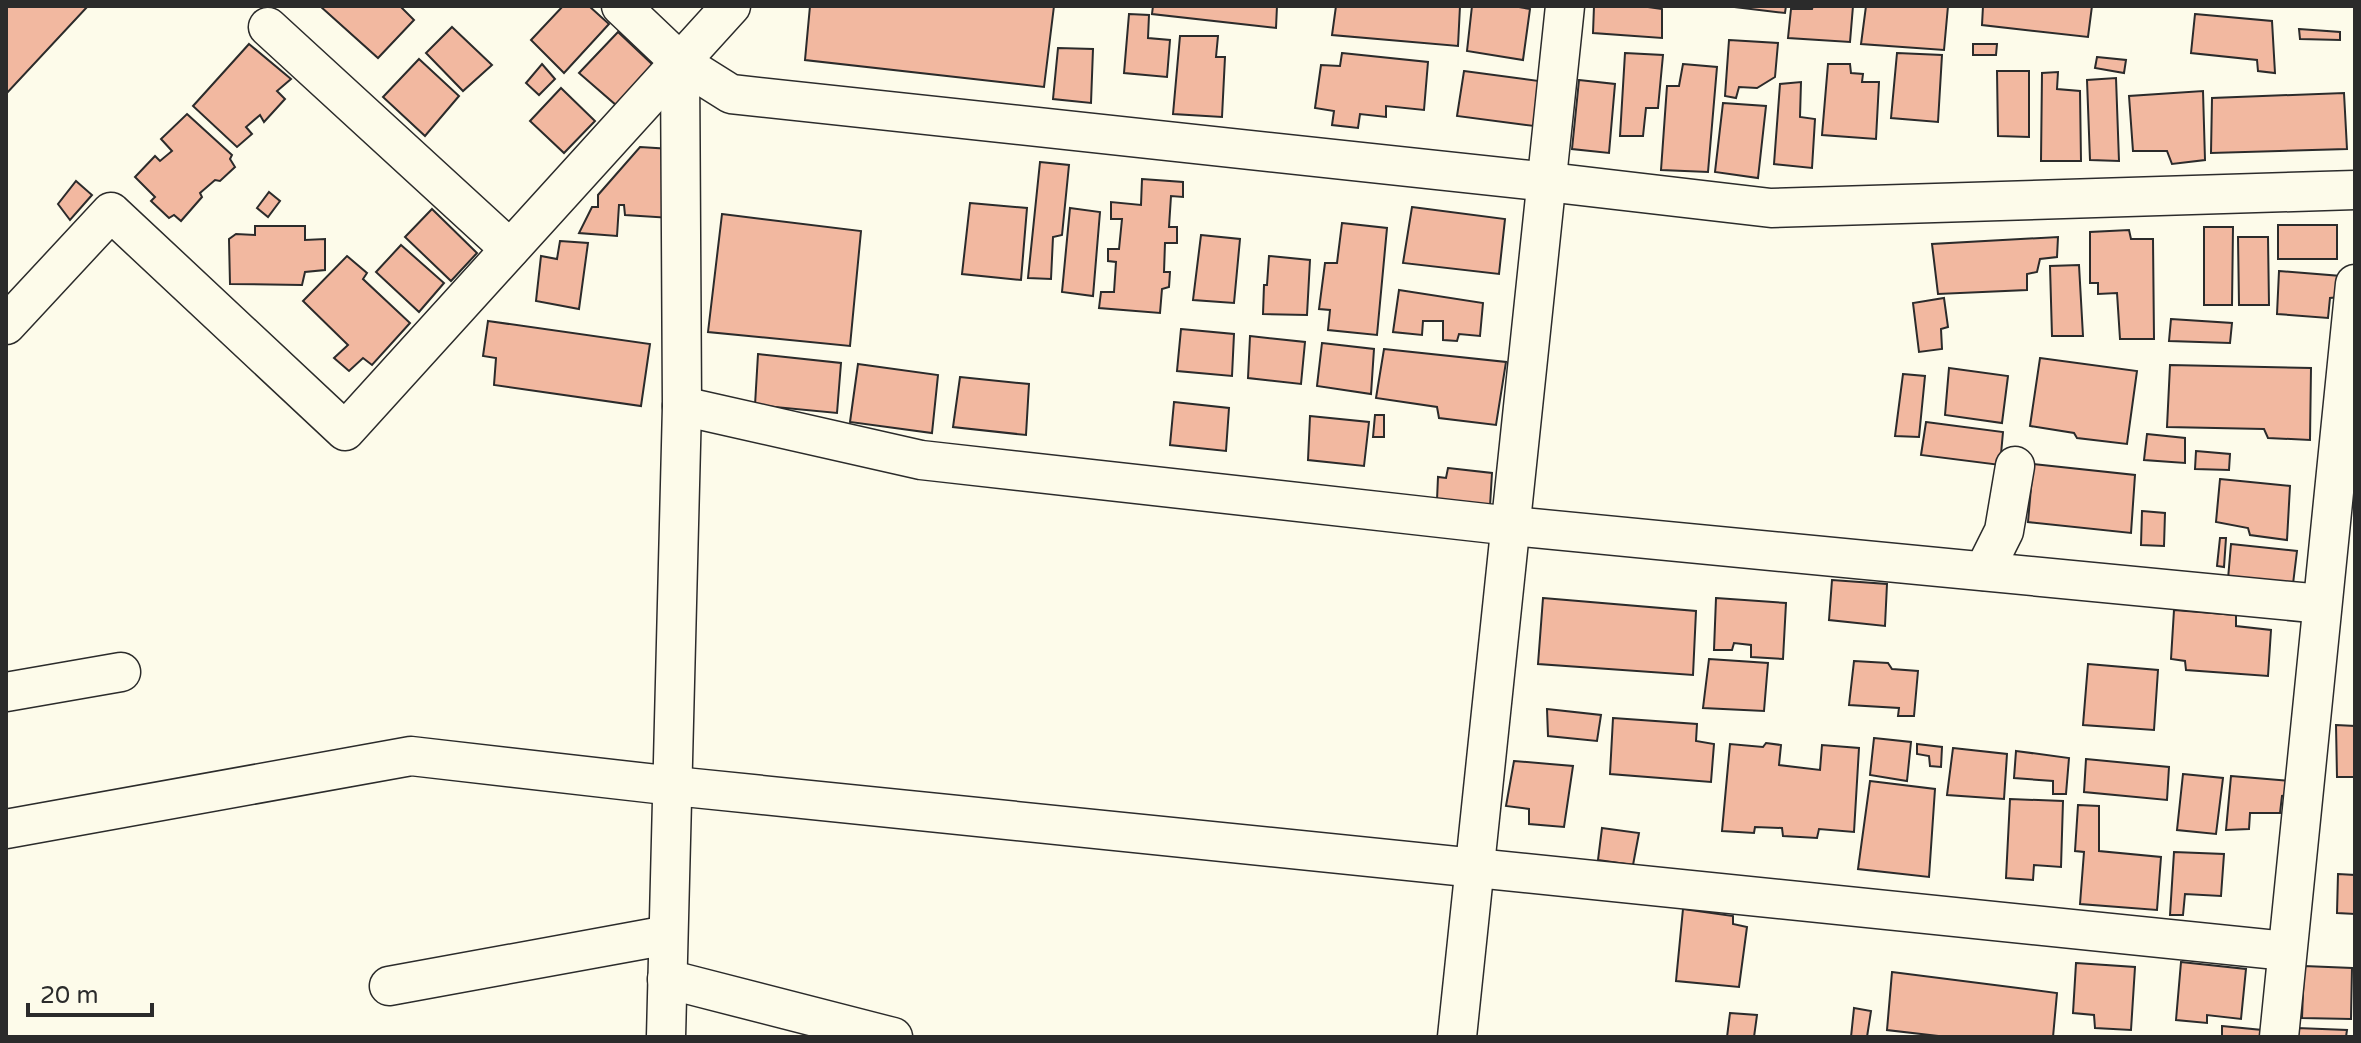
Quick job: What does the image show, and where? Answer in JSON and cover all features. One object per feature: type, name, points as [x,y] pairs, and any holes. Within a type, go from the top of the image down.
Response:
[{"type":"street","points":[[621,6],[680,62],[731,94],[1771,208],[2355,190]]},
{"type":"street","points":[[6,325],[111,212],[345,431],[731,6]]},
{"type":"street","points":[[1457,1037],[1565,6]]},
{"type":"street","points":[[268,27],[510,249]]},
{"type":"street","points":[[666,1037],[682,406],[680,62]]},
{"type":"street","points":[[2279,1037],[2355,284]]},
{"type":"street","points":[[682,406],[921,460],[1512,526],[2322,604]]},
{"type":"street","points":[[1984,571],[2004,531],[2015,466]]},
{"type":"street","points":[[6,692],[121,672]]},
{"type":"street","points":[[6,829],[411,756],[674,786],[2287,951]]},
{"type":"street","points":[[389,986],[668,935]]},
{"type":"street","points":[[667,979],[893,1037]]},
{"type":"building","points":[[6,6],[88,6],[6,94]]},
{"type":"building","points":[[320,6],[400,6],[414,20],[378,58]]},
{"type":"building","points":[[563,6],[589,6],[609,24],[564,73],[531,40]]},
{"type":"building","points":[[810,6],[1054,6],[1044,87],[805,60]]},
{"type":"building","points":[[1153,6],[1277,6],[1276,28],[1152,14]]},
{"type":"building","points":[[1336,6],[1460,6],[1458,46],[1332,35]]},
{"type":"building","points":[[1472,6],[1530,9],[1523,60],[1467,51]]},
{"type":"building","points":[[1594,6],[1662,9],[1662,38],[1593,33]]},
{"type":"building","points":[[1726,6],[1786,6],[1785,13]]},
{"type":"building","points":[[1813,6],[1853,6],[1850,42],[1788,38],[1791,9],[1812,9]]},
{"type":"building","points":[[1866,6],[1948,6],[1944,50],[1861,44]]},
{"type":"building","points":[[1983,6],[2092,6],[2088,37],[1982,25]]},
{"type":"building","points":[[1129,14],[1149,15],[1148,38],[1170,40],[1167,77],[1124,73]]},
{"type":"building","points":[[2195,14],[2272,21],[2275,73],[2258,71],[2257,60],[2191,53]]},
{"type":"building","points":[[452,27],[492,65],[463,91],[426,53]]},
{"type":"building","points":[[2299,29],[2340,32],[2340,40],[2300,39]]},
{"type":"building","points":[[618,32],[653,65],[616,105],[579,73]]},
{"type":"building","points":[[1180,36],[1218,36],[1216,57],[1225,57],[1222,117],[1173,114]]},
{"type":"building","points":[[1729,40],[1778,43],[1775,77],[1757,88],[1739,87],[1736,98],[1725,96]]},
{"type":"building","points":[[249,44],[291,79],[277,91],[285,99],[264,122],[260,115],[246,127],[252,134],[237,147],[193,106]]},
{"type":"building","points":[[1973,44],[1997,44],[1996,55],[1973,55]]},
{"type":"building","points":[[1058,48],[1093,49],[1091,103],[1053,99]]},
{"type":"building","points":[[1342,53],[1428,62],[1424,110],[1386,106],[1386,117],[1360,114],[1358,128],[1332,125],[1334,111],[1315,108],[1321,65],[1340,66]]},
{"type":"building","points":[[1625,53],[1663,55],[1658,108],[1646,108],[1643,136],[1620,136]]},
{"type":"building","points":[[1897,53],[1942,55],[1938,122],[1891,118]]},
{"type":"building","points":[[2097,57],[2126,60],[2124,73],[2095,68]]},
{"type":"building","points":[[419,59],[459,96],[425,136],[383,97]]},
{"type":"building","points":[[542,64],[555,79],[539,95],[526,83]]},
{"type":"building","points":[[1683,64],[1717,67],[1708,172],[1661,170],[1667,86],[1679,86]]},
{"type":"building","points":[[1828,64],[1850,64],[1851,73],[1863,74],[1862,82],[1879,82],[1876,139],[1822,135]]},
{"type":"building","points":[[1464,71],[1539,81],[1534,126],[1457,116]]},
{"type":"building","points":[[1997,71],[2029,71],[2029,137],[1998,136]]},
{"type":"building","points":[[2058,72],[2057,89],[2080,91],[2081,161],[2041,161],[2042,73]]},
{"type":"building","points":[[2116,78],[2119,161],[2090,160],[2087,80]]},
{"type":"building","points":[[1579,80],[1615,84],[1609,153],[1572,149]]},
{"type":"building","points":[[1801,82],[1800,117],[1815,119],[1812,168],[1774,164],[1780,84]]},
{"type":"building","points":[[561,88],[595,121],[564,153],[530,121]]},
{"type":"building","points":[[2203,91],[2205,160],[2172,164],[2167,151],[2133,151],[2129,96]]},
{"type":"building","points":[[2344,93],[2347,149],[2211,153],[2212,98]]},
{"type":"building","points":[[1723,103],[1766,106],[1758,178],[1715,172]]},
{"type":"building","points":[[187,114],[232,155],[230,159],[235,167],[200,193],[202,197],[181,221],[174,215],[169,218],[151,201],[155,197],[135,177],[155,156],[160,161],[172,151],[161,139]]},
{"type":"building","points":[[640,147],[671,149],[671,218],[625,215],[624,205],[619,205],[617,236],[579,233],[592,207],[598,207],[598,195]]},
{"type":"building","points":[[1040,162],[1069,165],[1062,235],[1053,237],[1051,279],[1028,278]]},
{"type":"building","points":[[1142,179],[1183,182],[1183,197],[1171,196],[1169,227],[1177,227],[1177,243],[1165,243],[1164,272],[1170,272],[1169,287],[1162,289],[1160,313],[1099,308],[1101,292],[1114,292],[1116,262],[1108,261],[1108,249],[1119,249],[1122,219],[1111,219],[1111,202],[1141,205]]},
{"type":"building","points":[[76,181],[92,195],[70,220],[58,204]]},
{"type":"building","points":[[269,192],[280,201],[268,217],[257,208]]},
{"type":"building","points":[[970,203],[1027,208],[1021,280],[962,274]]},
{"type":"building","points":[[1412,207],[1505,219],[1499,274],[1403,263]]},
{"type":"building","points":[[1070,208],[1100,212],[1093,296],[1062,292]]},
{"type":"building","points":[[432,209],[477,253],[451,281],[405,237]]},
{"type":"building","points":[[722,214],[861,231],[850,346],[708,332]]},
{"type":"building","points":[[1342,223],[1387,228],[1377,335],[1328,330],[1330,310],[1319,309],[1325,263],[1337,263]]},
{"type":"building","points":[[2278,225],[2337,225],[2337,259],[2278,259]]},
{"type":"building","points":[[255,226],[305,226],[305,240],[325,239],[325,270],[305,272],[302,285],[230,284],[229,239],[236,234],[255,235]]},
{"type":"building","points":[[2204,227],[2233,227],[2232,305],[2204,305]]},
{"type":"building","points":[[2129,230],[2131,239],[2153,239],[2154,339],[2120,339],[2117,293],[2098,294],[2098,283],[2090,283],[2090,232]]},
{"type":"building","points":[[1201,235],[1240,239],[1234,303],[1193,300]]},
{"type":"building","points":[[2058,237],[2057,257],[2040,259],[2037,272],[2027,274],[2027,290],[1938,294],[1932,244]]},
{"type":"building","points":[[2238,237],[2268,237],[2269,305],[2239,305]]},
{"type":"building","points":[[560,241],[588,243],[579,309],[536,301],[541,256],[557,259]]},
{"type":"building","points":[[401,245],[444,283],[419,312],[376,272]]},
{"type":"building","points":[[347,256],[367,273],[363,279],[410,323],[372,365],[363,358],[349,371],[334,358],[348,345],[303,301]]},
{"type":"building","points":[[1269,256],[1310,260],[1307,315],[1263,314]]},
{"type":"building","points":[[2079,265],[2083,336],[2052,336],[2050,266]]},
{"type":"building","points":[[2279,271],[2341,276],[2341,297],[2330,298],[2328,318],[2277,314]]},
{"type":"building","points":[[1399,290],[1483,303],[1480,336],[1459,334],[1457,341],[1443,340],[1443,321],[1423,321],[1422,335],[1393,332]]},
{"type":"building","points":[[1944,298],[1948,327],[1941,329],[1942,349],[1919,352],[1913,303]]},
{"type":"building","points":[[2171,319],[2232,323],[2230,343],[2169,341]]},
{"type":"building","points":[[488,321],[650,344],[641,406],[494,385],[496,358],[483,356]]},
{"type":"building","points":[[1181,329],[1234,334],[1232,376],[1177,371]]},
{"type":"building","points":[[1250,336],[1305,342],[1301,384],[1248,378]]},
{"type":"building","points":[[1322,343],[1374,349],[1371,394],[1317,386]]},
{"type":"building","points":[[1384,349],[1506,362],[1496,425],[1439,418],[1437,407],[1376,398]]},
{"type":"building","points":[[758,354],[841,363],[837,413],[755,405]]},
{"type":"building","points":[[2040,358],[2137,371],[2127,444],[2077,438],[2074,433],[2030,426]]},
{"type":"building","points":[[858,364],[938,375],[932,433],[850,422]]},
{"type":"building","points":[[2170,365],[2311,368],[2310,440],[2268,438],[2264,429],[2167,427]]},
{"type":"building","points":[[1949,368],[2008,376],[2002,423],[1945,415]]},
{"type":"building","points":[[1903,374],[1925,376],[1919,437],[1895,436]]},
{"type":"building","points":[[960,377],[1029,384],[1026,435],[953,427]]},
{"type":"building","points":[[1174,402],[1229,408],[1226,451],[1170,445]]},
{"type":"building","points":[[1375,415],[1384,415],[1384,437],[1373,437]]},
{"type":"building","points":[[1310,416],[1369,422],[1364,466],[1308,460]]},
{"type":"building","points":[[1926,422],[2003,432],[2000,465],[1921,455]]},
{"type":"building","points":[[2147,434],[2185,438],[2185,463],[2144,460]]},
{"type":"building","points":[[2196,451],[2230,454],[2229,470],[2195,469]]},
{"type":"building","points":[[2033,464],[2135,475],[2131,533],[2028,522]]},
{"type":"building","points":[[1448,468],[1492,473],[1490,506],[1437,500],[1438,477],[1446,478]]},
{"type":"building","points":[[2220,479],[2290,486],[2287,540],[2250,535],[2248,528],[2216,522]]},
{"type":"building","points":[[2142,511],[2165,513],[2164,546],[2141,545]]},
{"type":"building","points":[[2220,538],[2226,538],[2224,567],[2217,566]]},
{"type":"building","points":[[2231,544],[2297,551],[2293,584],[2228,579]]},
{"type":"building","points":[[1832,580],[1887,584],[1885,626],[1829,620]]},
{"type":"building","points":[[1543,598],[1696,611],[1693,675],[1538,664]]},
{"type":"building","points":[[1716,598],[1786,603],[1783,659],[1751,657],[1751,645],[1734,643],[1732,650],[1714,650]]},
{"type":"building","points":[[2174,610],[2236,615],[2236,626],[2271,630],[2268,676],[2186,670],[2185,661],[2171,659]]},
{"type":"building","points":[[1709,659],[1768,663],[1764,711],[1703,708]]},
{"type":"building","points":[[1854,661],[1888,663],[1892,669],[1918,671],[1914,716],[1898,716],[1899,708],[1849,705]]},
{"type":"building","points":[[2088,664],[2158,670],[2154,730],[2083,725]]},
{"type":"building","points":[[1547,709],[1601,715],[1597,741],[1548,736]]},
{"type":"building","points":[[1613,718],[1697,724],[1696,741],[1714,744],[1711,782],[1610,774]]},
{"type":"building","points":[[2336,725],[2355,726],[2355,777],[2337,777]]},
{"type":"building","points":[[1874,738],[1911,742],[1907,781],[1870,775]]},
{"type":"building","points":[[1766,743],[1781,745],[1779,765],[1820,770],[1822,745],[1859,748],[1854,832],[1819,829],[1817,838],[1783,836],[1782,828],[1755,827],[1754,833],[1722,831],[1730,744],[1763,747]]},
{"type":"building","points":[[1917,744],[1942,747],[1941,767],[1930,766],[1929,756],[1917,754]]},
{"type":"building","points":[[1953,748],[2007,754],[2004,799],[1947,795]]},
{"type":"building","points":[[2016,751],[2069,758],[2066,794],[2053,794],[2053,781],[2014,778]]},
{"type":"building","points":[[2086,759],[2169,767],[2167,800],[2084,792]]},
{"type":"building","points":[[1514,761],[1573,766],[1564,827],[1529,824],[1529,809],[1506,806]]},
{"type":"building","points":[[2183,774],[2223,778],[2216,834],[2177,830]]},
{"type":"building","points":[[2231,776],[2290,781],[2290,795],[2282,796],[2280,813],[2250,813],[2249,829],[2226,830]]},
{"type":"building","points":[[1870,781],[1935,789],[1929,877],[1858,869]]},
{"type":"building","points":[[2010,799],[2063,801],[2061,867],[2034,865],[2033,880],[2006,878]]},
{"type":"building","points":[[2078,805],[2099,806],[2099,851],[2161,857],[2157,910],[2080,904],[2084,852],[2075,851]]},
{"type":"building","points":[[1602,828],[1639,833],[1633,865],[1598,860]]},
{"type":"building","points":[[2174,852],[2224,854],[2221,896],[2185,894],[2183,915],[2170,915]]},
{"type":"building","points":[[2338,874],[2355,875],[2355,914],[2337,913]]},
{"type":"building","points":[[1683,909],[1733,916],[1733,924],[1747,927],[1739,987],[1676,981]]},
{"type":"building","points":[[2181,962],[2246,969],[2241,1019],[2207,1015],[2207,1023],[2176,1020]]},
{"type":"building","points":[[2076,963],[2135,967],[2131,1030],[2095,1028],[2094,1015],[2073,1013]]},
{"type":"building","points":[[2304,966],[2352,968],[2351,1019],[2302,1018]]},
{"type":"building","points":[[1892,972],[2057,993],[2053,1037],[1947,1037],[1887,1030]]},
{"type":"building","points":[[1854,1008],[1871,1011],[1867,1037],[1851,1037]]},
{"type":"building","points":[[1730,1013],[1757,1015],[1754,1037],[1727,1037]]},
{"type":"building","points":[[2222,1026],[2262,1030],[2262,1037],[2222,1037]]},
{"type":"building","points":[[2297,1028],[2347,1030],[2346,1037],[2297,1037]]}]
